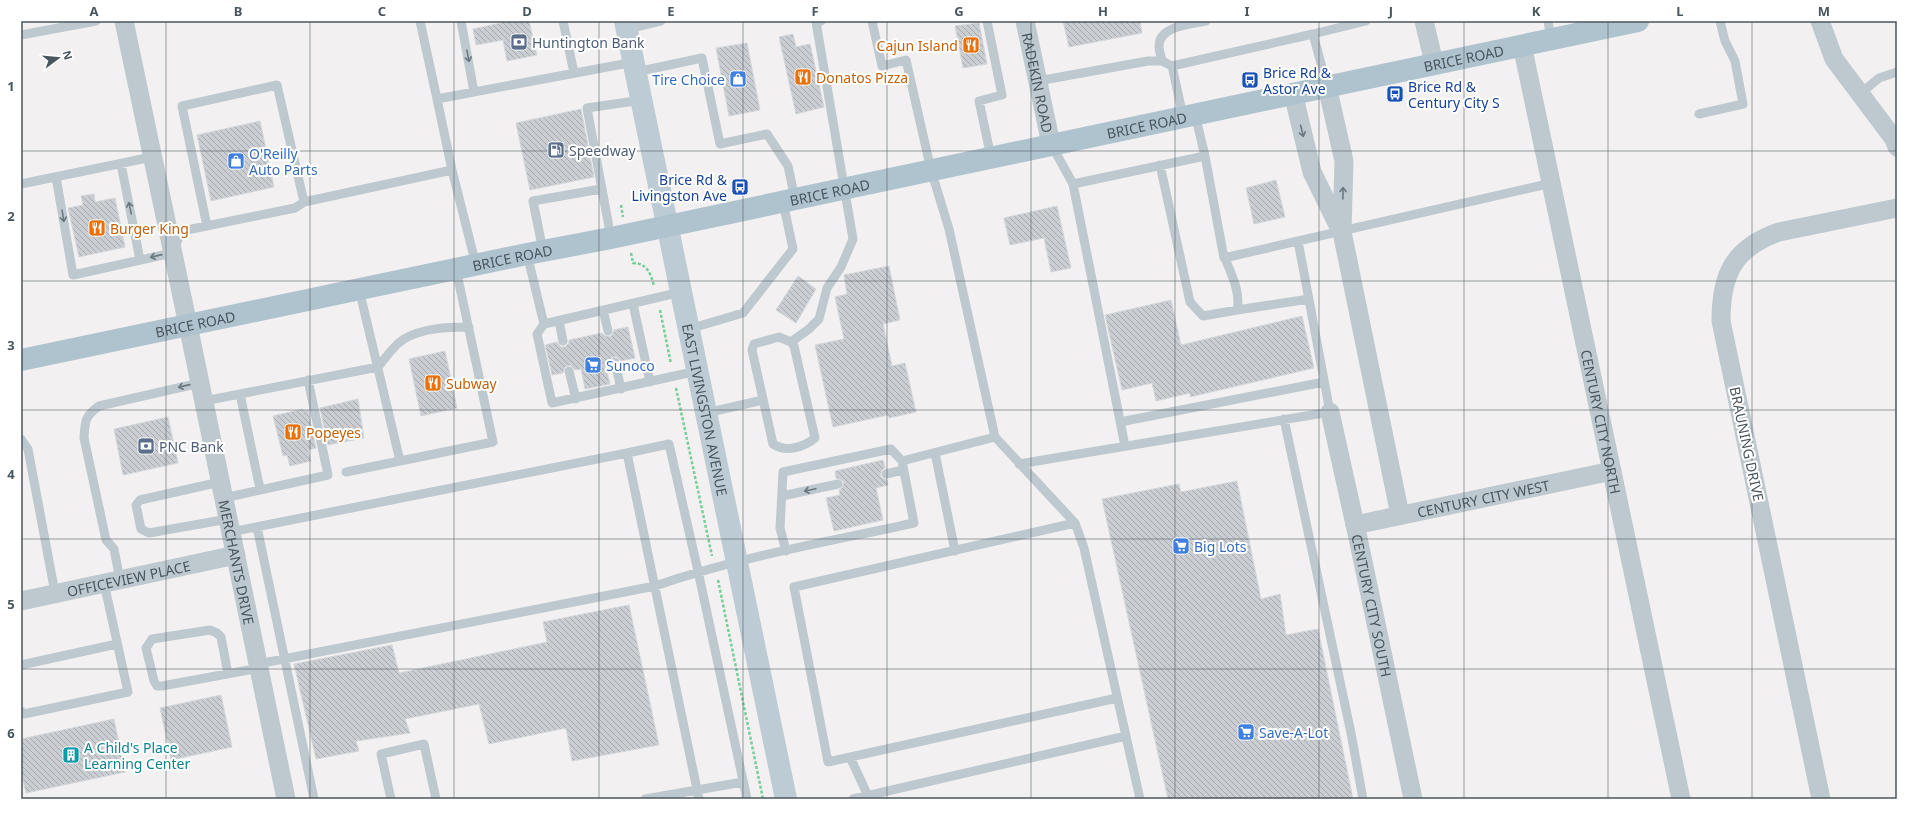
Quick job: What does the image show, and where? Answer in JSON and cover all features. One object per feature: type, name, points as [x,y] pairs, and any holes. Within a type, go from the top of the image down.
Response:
[{"type":"main road","name":"BRICE ROAD","points":[[21,360],[359,289],[619,237],[1522,45],[1550,30],[1638,21]]},
{"type":"main road","name":"EAST LIVINGSTON AVENUE","points":[[626,25],[786,799]]},
{"type":"street","name":"MERCHANTS DRIVE","points":[[124,21],[286,799]]},
{"type":"street","name":"RADEKIN ROAD","points":[[1025,21],[1051,144]]},
{"type":"street","points":[[1424,21],[1434,63]]},
{"type":"street","points":[[1820,21],[1834,59],[1894,139],[1897,147]]},
{"type":"street","name":"CENTURY CITY NORTH","points":[[1522,45],[1681,799]]},
{"type":"street","points":[[1327,86],[1344,161],[1342,232],[1400,515]]},
{"type":"street","points":[[1293,93],[1312,172],[1342,232]]},
{"type":"street","name":"BRAUNING DRIVE","points":[[1821,799],[1721,321],[1721,301],[1724,283],[1733,265],[1745,251],[1761,238],[1779,232],[1897,208]]},
{"type":"street","name":"CENTURY CITY SOUTH","points":[[1330,412],[1413,799]]},
{"type":"street","name":"CENTURY CITY WEST","points":[[1355,525],[1612,471]]},
{"type":"street","name":"OFFICEVIEW PLACE","points":[[21,601],[236,555]]},
{"type":"lane","points":[[21,35],[96,21]]},
{"type":"lane","points":[[346,472],[493,442],[469,327],[466,267],[452,170],[420,21]]},
{"type":"lane","points":[[461,21],[474,92]]},
{"type":"lane","points":[[563,21],[574,73]]},
{"type":"lane","points":[[626,25],[662,21]]},
{"type":"lane","points":[[791,342],[809,329],[819,319],[828,288],[841,267],[853,239],[818,21]]},
{"type":"lane","points":[[872,21],[882,66],[906,60],[931,170],[949,228],[994,438],[1075,523],[1084,548],[1140,799]]},
{"type":"lane","points":[[986,21],[1002,95],[979,101],[991,157]]},
{"type":"lane","points":[[1162,61],[1159,45],[1162,36],[1171,30],[1206,21]]},
{"type":"lane","points":[[1038,81],[1148,61],[1162,61],[1172,66],[1313,34],[1332,25],[1366,21]]},
{"type":"lane","points":[[1699,114],[1743,104],[1735,61],[1726,41],[1720,21]]},
{"type":"lane","points":[[1313,34],[1327,86]]},
{"type":"lane","points":[[437,99],[574,73],[702,58],[720,144],[767,134],[788,166],[793,249],[743,313],[689,329]]},
{"type":"lane","points":[[1172,66],[1205,156],[1224,258],[1235,283],[1239,302],[1237,310]]},
{"type":"lane","points":[[1860,94],[1879,78],[1897,72]]},
{"type":"lane","points":[[208,226],[182,106],[277,85],[304,202]]},
{"type":"lane","points":[[619,237],[601,189],[587,108],[642,100]]},
{"type":"lane","points":[[1051,144],[1073,184],[1125,446]]},
{"type":"lane","points":[[1073,184],[1205,156]]},
{"type":"lane","points":[[21,184],[152,157]]},
{"type":"lane","points":[[121,164],[140,260]]},
{"type":"lane","points":[[1160,166],[1190,302],[1203,316],[1309,299]]},
{"type":"lane","points":[[56,177],[73,275],[172,253],[182,231],[296,208],[304,202],[452,170]]},
{"type":"lane","points":[[1225,258],[1552,183]]},
{"type":"lane","points":[[601,189],[533,201],[535,253],[544,324],[537,334],[552,403],[576,399],[697,371]]},
{"type":"lane","points":[[1019,464],[1330,412],[1298,241]]},
{"type":"lane","points":[[359,289],[400,461]]},
{"type":"lane","points":[[544,324],[681,292]]},
{"type":"lane","points":[[632,304],[650,382]]},
{"type":"lane","points":[[603,310],[608,331]]},
{"type":"lane","points":[[559,321],[563,341]]},
{"type":"lane","points":[[21,711],[24,714],[128,692],[117,644],[112,582],[114,549],[106,540],[84,438],[85,424],[89,413],[99,406],[169,390],[240,394],[378,367],[392,350],[404,339],[424,331],[445,327],[469,327]]},
{"type":"lane","points":[[779,337],[791,342],[794,346],[815,438],[807,445],[784,449],[773,444],[752,350],[754,344],[779,337]]},
{"type":"lane","points":[[615,362],[621,389]]},
{"type":"lane","points":[[570,371],[576,399]]},
{"type":"lane","points":[[308,380],[328,475],[260,489],[222,490],[140,500],[136,505],[141,529],[149,533],[229,525],[257,527],[669,444],[747,799]]},
{"type":"lane","points":[[1120,422],[1324,382]]},
{"type":"lane","points":[[240,394],[260,489]]},
{"type":"lane","points":[[706,413],[763,400]]},
{"type":"lane","points":[[1284,420],[1350,726],[1363,799]]},
{"type":"lane","points":[[902,460],[994,438]]},
{"type":"lane","points":[[21,440],[28,449],[56,593]]},
{"type":"lane","points":[[228,674],[221,638],[217,633],[210,630],[152,639],[146,648],[154,682],[157,686],[162,686],[228,674],[284,659],[655,586],[715,566],[786,551],[914,523],[902,460],[891,449],[783,472],[780,528],[786,551]]},
{"type":"lane","points":[[627,453],[698,794]]},
{"type":"lane","points":[[935,453],[954,551]]},
{"type":"lane","points":[[886,474],[904,470]]},
{"type":"lane","points":[[782,496],[838,484]]},
{"type":"lane","points":[[1075,523],[794,587],[828,762],[1117,698]]},
{"type":"lane","points":[[257,527],[314,799]]},
{"type":"lane","points":[[21,665],[117,644]]},
{"type":"lane","points":[[850,757],[862,798],[1126,736]]},
{"type":"lane","points":[[391,799],[381,754],[424,744],[436,799]]},
{"type":"lane","points":[[645,799],[698,794],[743,782]]},
{"type":"path","points":[[621,205],[619,237],[633,262],[640,263],[650,272],[658,298],[763,799]]},
{"type":"building","name":"Huntington Bank","points":[[501,21],[529,21],[537,55],[507,61],[503,40],[476,45],[473,29],[501,23]]},
{"type":"building","points":[[1063,21],[1140,21],[1142,33],[1069,47]]},
{"type":"building","name":"Cajun Island","points":[[979,23],[987,64],[963,68],[955,26]]},
{"type":"building","name":"Donatos Pizza","points":[[793,34],[796,47],[810,44],[824,107],[796,114],[779,37]]},
{"type":"building","name":"Tire Choice","points":[[747,43],[760,110],[729,116],[716,48]]},
{"type":"building","name":"Speedway","points":[[581,109],[594,177],[530,190],[516,123]]},
{"type":"building","name":"O'Reilly Auto Parts","points":[[260,121],[274,187],[211,201],[197,135]]},
{"type":"building","points":[[1276,180],[1285,217],[1254,224],[1246,188]]},
{"type":"building","name":"Burger King","points":[[94,194],[95,202],[115,198],[125,247],[79,257],[68,208],[83,205],[81,196]]},
{"type":"building","points":[[1057,206],[1071,268],[1051,272],[1044,238],[1010,245],[1004,218]]},
{"type":"building","points":[[889,266],[900,320],[883,324],[892,366],[905,363],[916,412],[889,418],[888,415],[833,427],[815,345],[844,339],[835,297],[847,294],[844,275]]},
{"type":"building","points":[[798,276],[816,289],[796,323],[776,310]]},
{"type":"building","points":[[1171,300],[1181,345],[1302,316],[1314,368],[1190,397],[1190,393],[1156,401],[1152,383],[1122,390],[1105,315]]},
{"type":"building","name":"Sunoco","points":[[628,327],[635,358],[621,361],[616,356],[611,358],[609,363],[605,364],[610,384],[585,389],[581,369],[575,370],[570,365],[565,367],[563,373],[552,375],[545,345],[557,342],[561,347],[565,347],[569,343],[569,340],[602,333],[609,337],[612,335],[614,330]]},
{"type":"building","name":"Subway","points":[[445,351],[457,408],[421,416],[409,359]]},
{"type":"building","points":[[358,399],[364,438],[328,445],[320,408]]},
{"type":"building","name":"Popeyes","points":[[303,409],[303,411],[308,410],[316,448],[308,450],[311,461],[290,466],[287,455],[283,456],[273,416]]},
{"type":"building","name":"PNC Bank","points":[[168,417],[178,463],[123,475],[114,429]]},
{"type":"building","points":[[883,460],[885,468],[882,470],[880,475],[882,478],[887,480],[888,485],[876,488],[883,520],[834,531],[826,498],[840,495],[839,490],[842,488],[844,483],[842,480],[836,478],[835,471]]},
{"type":"building","points":[[1237,481],[1261,599],[1280,594],[1286,635],[1318,629],[1353,799],[1168,799],[1102,499],[1179,484],[1181,492]]},
{"type":"building","points":[[629,605],[659,745],[572,761],[566,728],[489,744],[479,704],[405,719],[410,733],[356,741],[359,751],[316,759],[294,664],[392,645],[399,673],[547,642],[543,622]]},
{"type":"building","points":[[221,695],[232,747],[171,760],[160,708]]},
{"type":"building","name":"A Child's Place Learning Center","points":[[114,719],[125,772],[26,793],[21,772],[21,739]]},
{"type":"place","name":"Huntington Bank","points":[[519,42]]},
{"type":"place","name":"Cajun Island","points":[[971,45]]},
{"type":"place","name":"Donatos Pizza","points":[[803,77]]},
{"type":"place","name":"Tire Choice","points":[[738,79]]},
{"type":"place","name":"Brice Rd & Astor Ave","points":[[1250,80]]},
{"type":"place","name":"Brice Rd & Century City S","points":[[1395,94]]},
{"type":"place","name":"Speedway","points":[[556,150]]},
{"type":"place","name":"O'Reilly Auto Parts","points":[[236,161]]},
{"type":"place","name":"Brice Rd & Livingston Ave","points":[[740,187]]},
{"type":"place","name":"Burger King","points":[[97,228]]},
{"type":"place","name":"Sunoco","points":[[593,365]]},
{"type":"place","name":"Subway","points":[[433,383]]},
{"type":"place","name":"Popeyes","points":[[293,432]]},
{"type":"place","name":"PNC Bank","points":[[146,446]]},
{"type":"place","name":"Big Lots","points":[[1181,546]]},
{"type":"place","name":"Save-A-Lot","points":[[1246,732]]},
{"type":"place","name":"A Child's Place Learning Center","points":[[71,755]]}]
